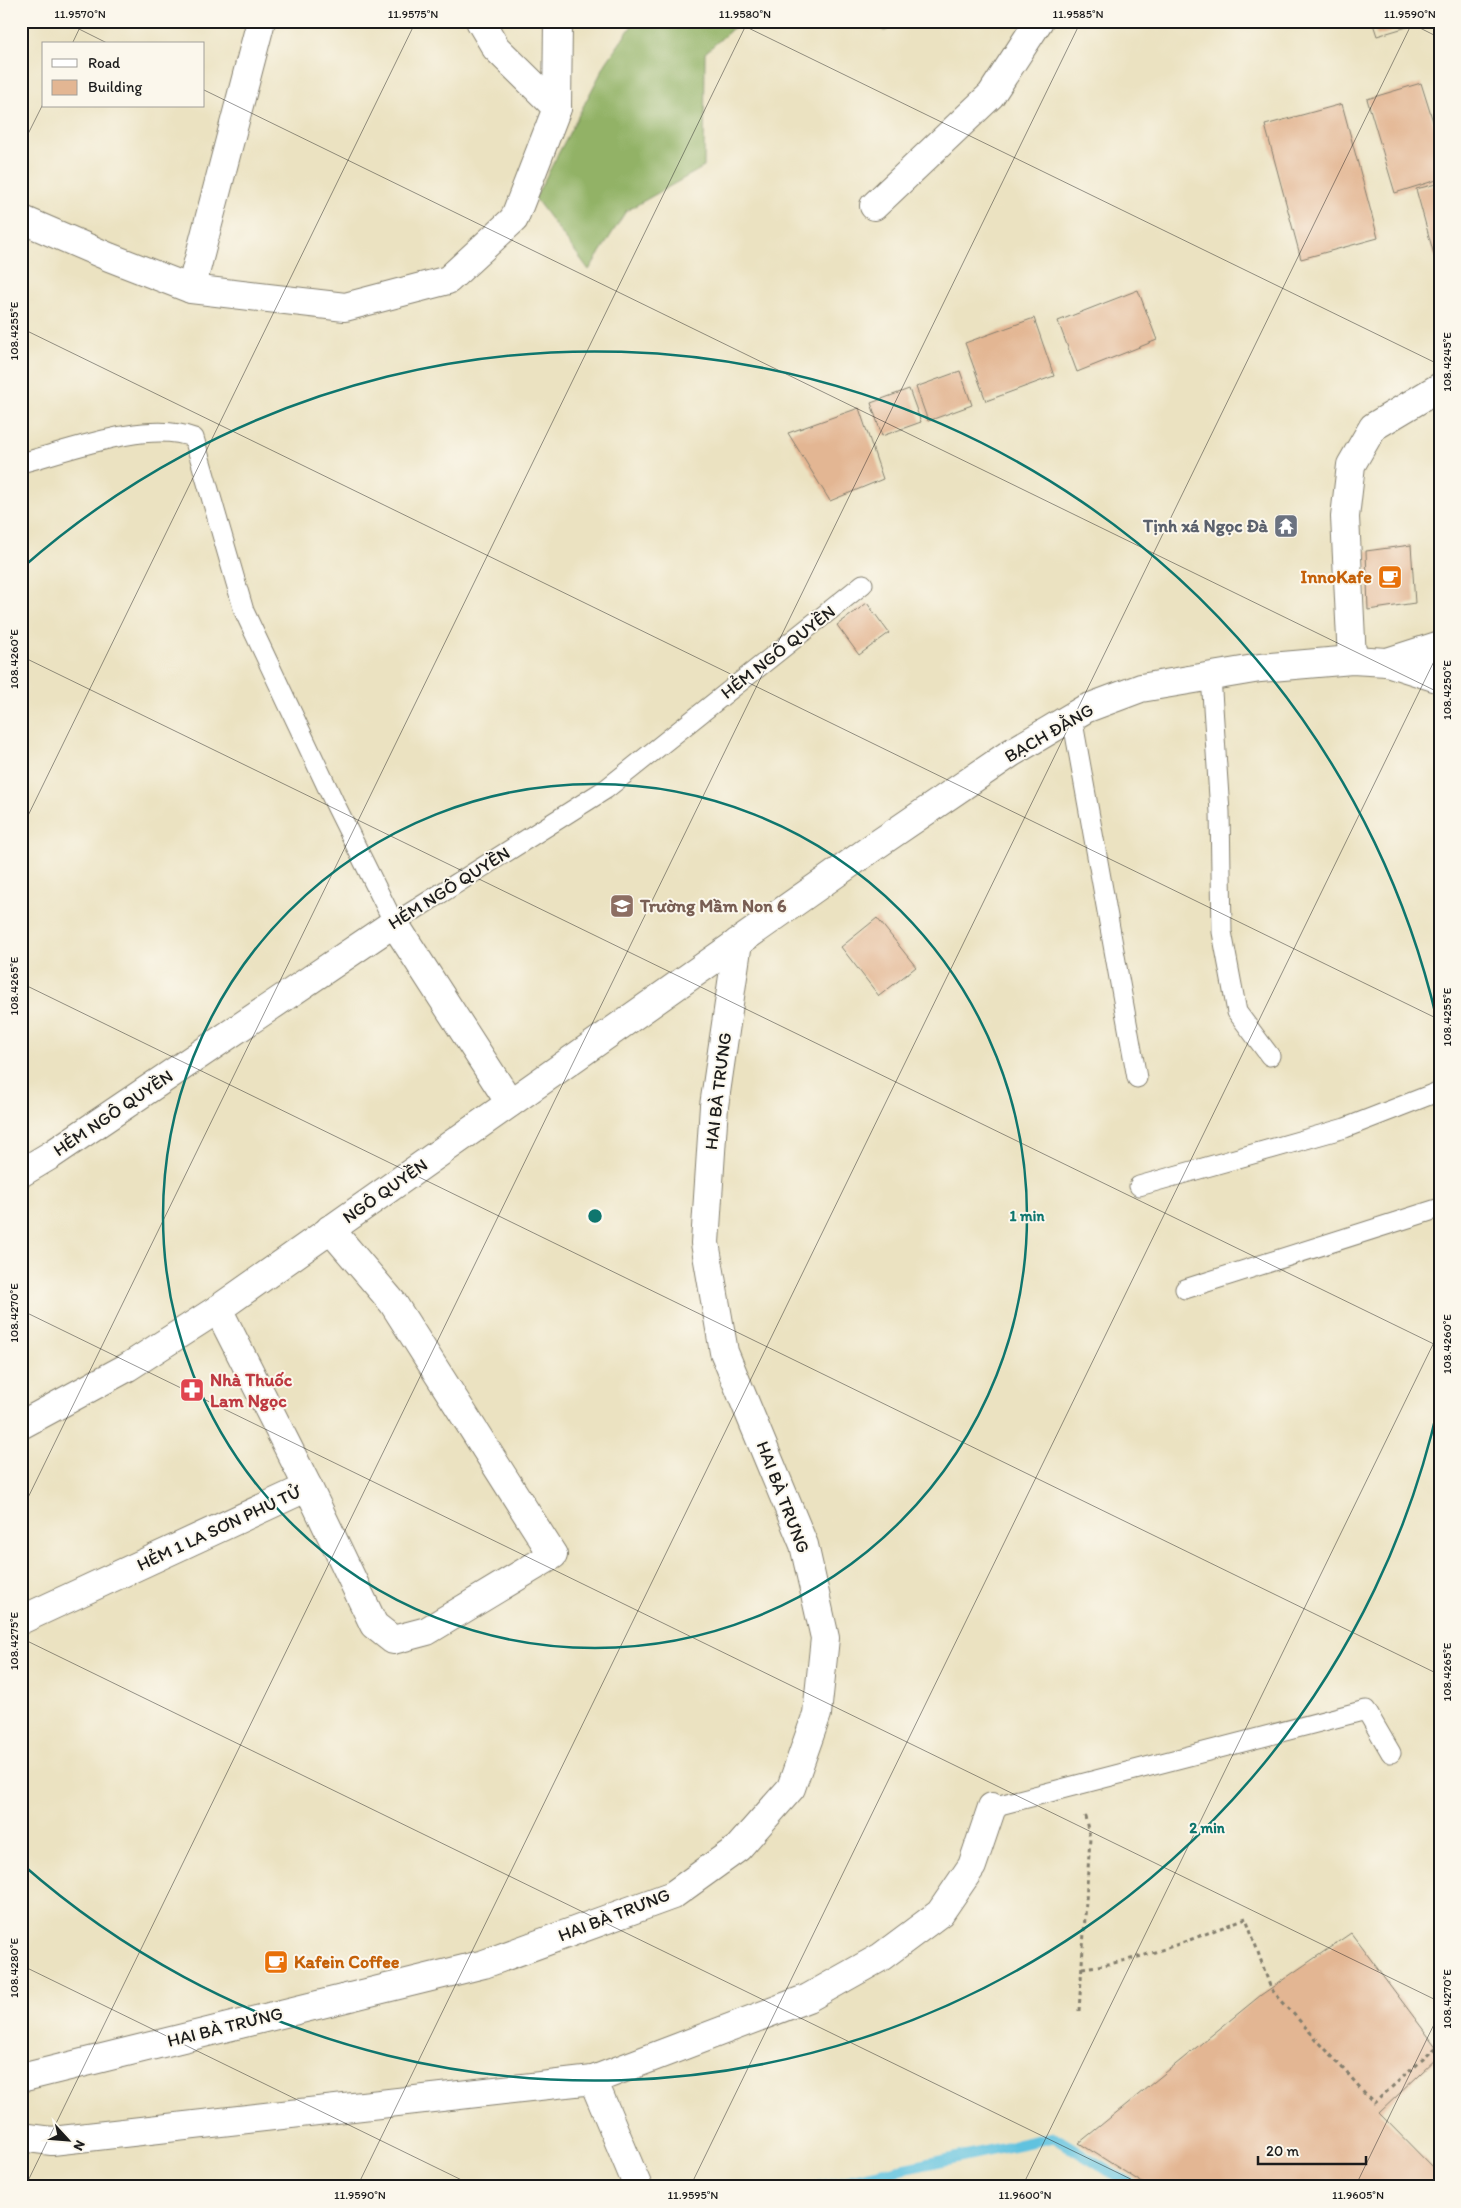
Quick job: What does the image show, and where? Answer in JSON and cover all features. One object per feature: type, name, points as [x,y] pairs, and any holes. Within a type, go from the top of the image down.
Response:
[{"type":"street","points":[[191,289],[261,21]]},
{"type":"street","points":[[480,21],[496,48],[557,108]]},
{"type":"street","points":[[21,219],[108,257],[191,289],[345,308],[448,280],[514,220],[557,108],[558,21]]},
{"type":"street","points":[[874,206],[991,95],[1039,21]]},
{"type":"street","points":[[1352,660],[1345,517],[1351,465],[1373,428],[1440,387]]},
{"type":"street","points":[[1387,662],[1440,644]]},
{"type":"street","name":"BẠCH ĐẰNG","points":[[738,942],[1011,753],[1085,710],[1141,688],[1260,668],[1352,660],[1387,662],[1440,679]]},
{"type":"street","points":[[394,923],[510,1103]]},
{"type":"street","name":"HẺM NGÔ QUYỀN","points":[[21,1173],[51,1155],[394,923]]},
{"type":"street","name":"NGÔ QUYỀN","points":[[21,1425],[128,1368],[218,1309],[738,942]]},
{"type":"street","name":"HAI BÀ TRƯNG","points":[[21,2078],[484,1964],[673,1895],[738,1848],[791,1788],[818,1714],[825,1638],[804,1545],[724,1352],[705,1242],[714,1106],[738,942]]},
{"type":"street","name":"HẺM 1 LA SƠN PHU TỬ","points":[[21,1620],[308,1487],[374,1625],[393,1640],[426,1631],[553,1555],[393,1303],[330,1229]]},
{"type":"street","points":[[218,1309],[308,1487]]},
{"type":"street","points":[[21,2137],[52,2141],[593,2080],[808,1998],[881,1957],[940,1912],[972,1866],[992,1807]]},
{"type":"street","points":[[593,2080],[638,2187]]},
{"type":"lane","points":[[21,464],[136,433],[182,433],[194,438],[244,611],[394,923]]},
{"type":"lane","name":"HẺM NGÔ QUYỀN","points":[[394,923],[606,789],[863,584]]},
{"type":"lane","points":[[1211,677],[1220,812],[1222,932],[1237,1012],[1270,1056]]},
{"type":"lane","points":[[1072,717],[1137,1078]]},
{"type":"lane","points":[[1139,1186],[1345,1128],[1440,1090]]},
{"type":"lane","points":[[1185,1289],[1440,1208]]},
{"type":"lane","points":[[992,1807],[1366,1710],[1391,1753]]},
{"type":"path","points":[[1078,1784],[1090,1838],[1079,2011]]},
{"type":"path","points":[[1082,1968],[1110,1965],[1159,1952],[1246,1918],[1271,1989],[1374,2103],[1440,2044]]},
{"type":"green space","points":[[635,21],[741,21],[705,53],[704,167],[626,211],[589,270],[535,198],[606,63]]},
{"type":"green space","points":[[873,21],[908,21],[884,31]]},
{"type":"building","points":[[1372,21],[1424,21],[1424,22],[1377,36]]},
{"type":"building","points":[[1421,83],[1440,144],[1440,179],[1395,193],[1367,99]]},
{"type":"building","points":[[1342,104],[1378,238],[1301,259],[1265,125]]},
{"type":"building","points":[[1440,183],[1440,273],[1439,273],[1416,189]]},
{"type":"building","points":[[1138,290],[1157,340],[1077,372],[1058,321]]},
{"type":"building","points":[[1034,318],[1054,376],[986,401],[965,343]]},
{"type":"building","points":[[960,371],[972,405],[928,421],[916,387]]},
{"type":"building","points":[[909,389],[921,422],[882,436],[871,403]]},
{"type":"building","points":[[859,408],[883,479],[830,501],[788,433]]},
{"type":"building","name":"InnoKafe","points":[[1411,545],[1415,603],[1368,610],[1366,551]]},
{"type":"building","points":[[867,603],[889,633],[859,655],[837,625]]},
{"type":"building","points":[[877,918],[916,967],[879,996],[841,947]]},
{"type":"building","points":[[1351,1933],[1440,2052],[1440,2055],[1379,2113],[1440,2175],[1440,2187],[1149,2187],[1079,2143],[1261,1995]]},
{"type":"waterway","points":[[817,2187],[1054,2137],[1135,2187]]},
{"type":"place","name":"Tịnh xá Ngọc Đà","points":[[1286,526]]},
{"type":"place","name":"InnoKafe","points":[[1390,577]]},
{"type":"place","name":"Trường Mầm Non 6","points":[[622,906]]},
{"type":"place","name":"Nhà Thuốc Lam Ngọc","points":[[192,1390]]},
{"type":"place","name":"Kafein Coffee","points":[[276,1962]]}]
